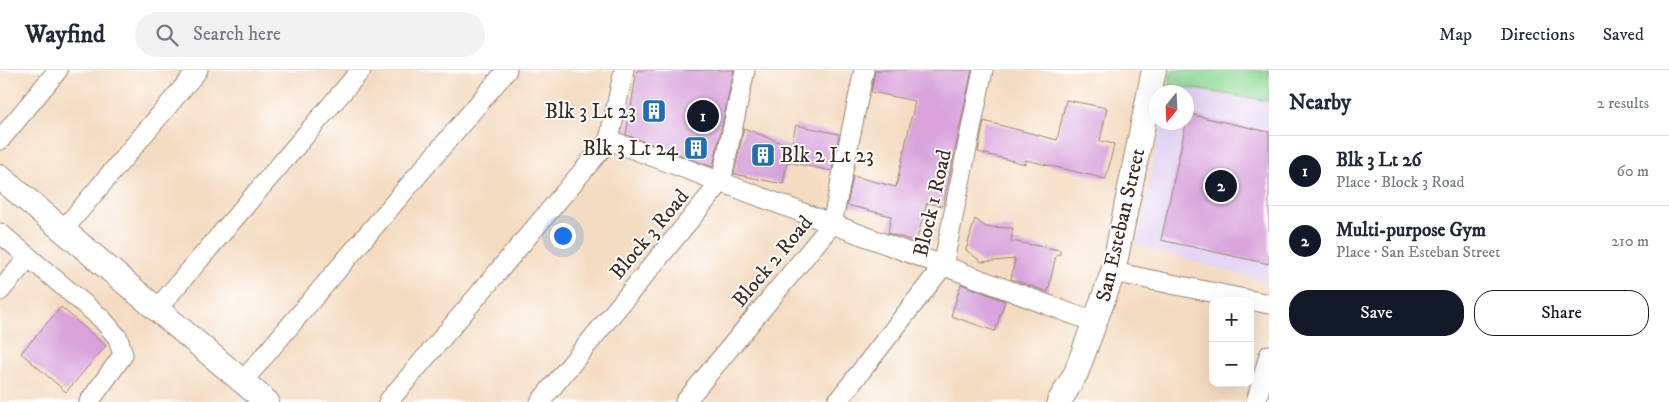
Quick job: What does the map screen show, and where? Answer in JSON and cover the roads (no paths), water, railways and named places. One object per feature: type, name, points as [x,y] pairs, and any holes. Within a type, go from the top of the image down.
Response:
[{"type":"street","points":[[0,140],[58,70]]},
{"type":"street","points":[[63,230],[198,70]]},
{"type":"street","points":[[157,309],[361,70]]},
{"type":"street","points":[[243,381],[507,70]]},
{"type":"street","points":[[388,402],[609,140],[624,70]]},
{"type":"street","name":"Block 3 Road","points":[[540,402],[721,182],[745,70]]},
{"type":"street","name":"Block 2 Road","points":[[684,402],[832,224],[864,70]]},
{"type":"street","name":"Block 1 Road","points":[[837,402],[944,266],[983,70]]},
{"type":"street","name":"San Esteban Street","points":[[1059,402],[1076,374],[1113,272],[1154,70]]},
{"type":"street","points":[[609,140],[1096,323]]},
{"type":"street","points":[[0,177],[267,402]]},
{"type":"street","points":[[0,233],[102,319],[118,338],[123,355],[89,402]]},
{"type":"street","points":[[0,291],[28,257]]},
{"type":"street","points":[[1113,272],[1269,304]]},
{"type":"street","points":[[1256,402],[1269,355]]},
{"type":"place","name":"Blk 3 Lt 23","points":[[654,111]]},
{"type":"place","name":"Blk 3 Lt 26","points":[[703,116]]},
{"type":"place","name":"Blk 3 Lt 24","points":[[696,148]]},
{"type":"place","name":"Blk 2 Lt 23","points":[[763,155]]},
{"type":"place","name":"Multi-purpose Gym","points":[[1221,186]]}]
